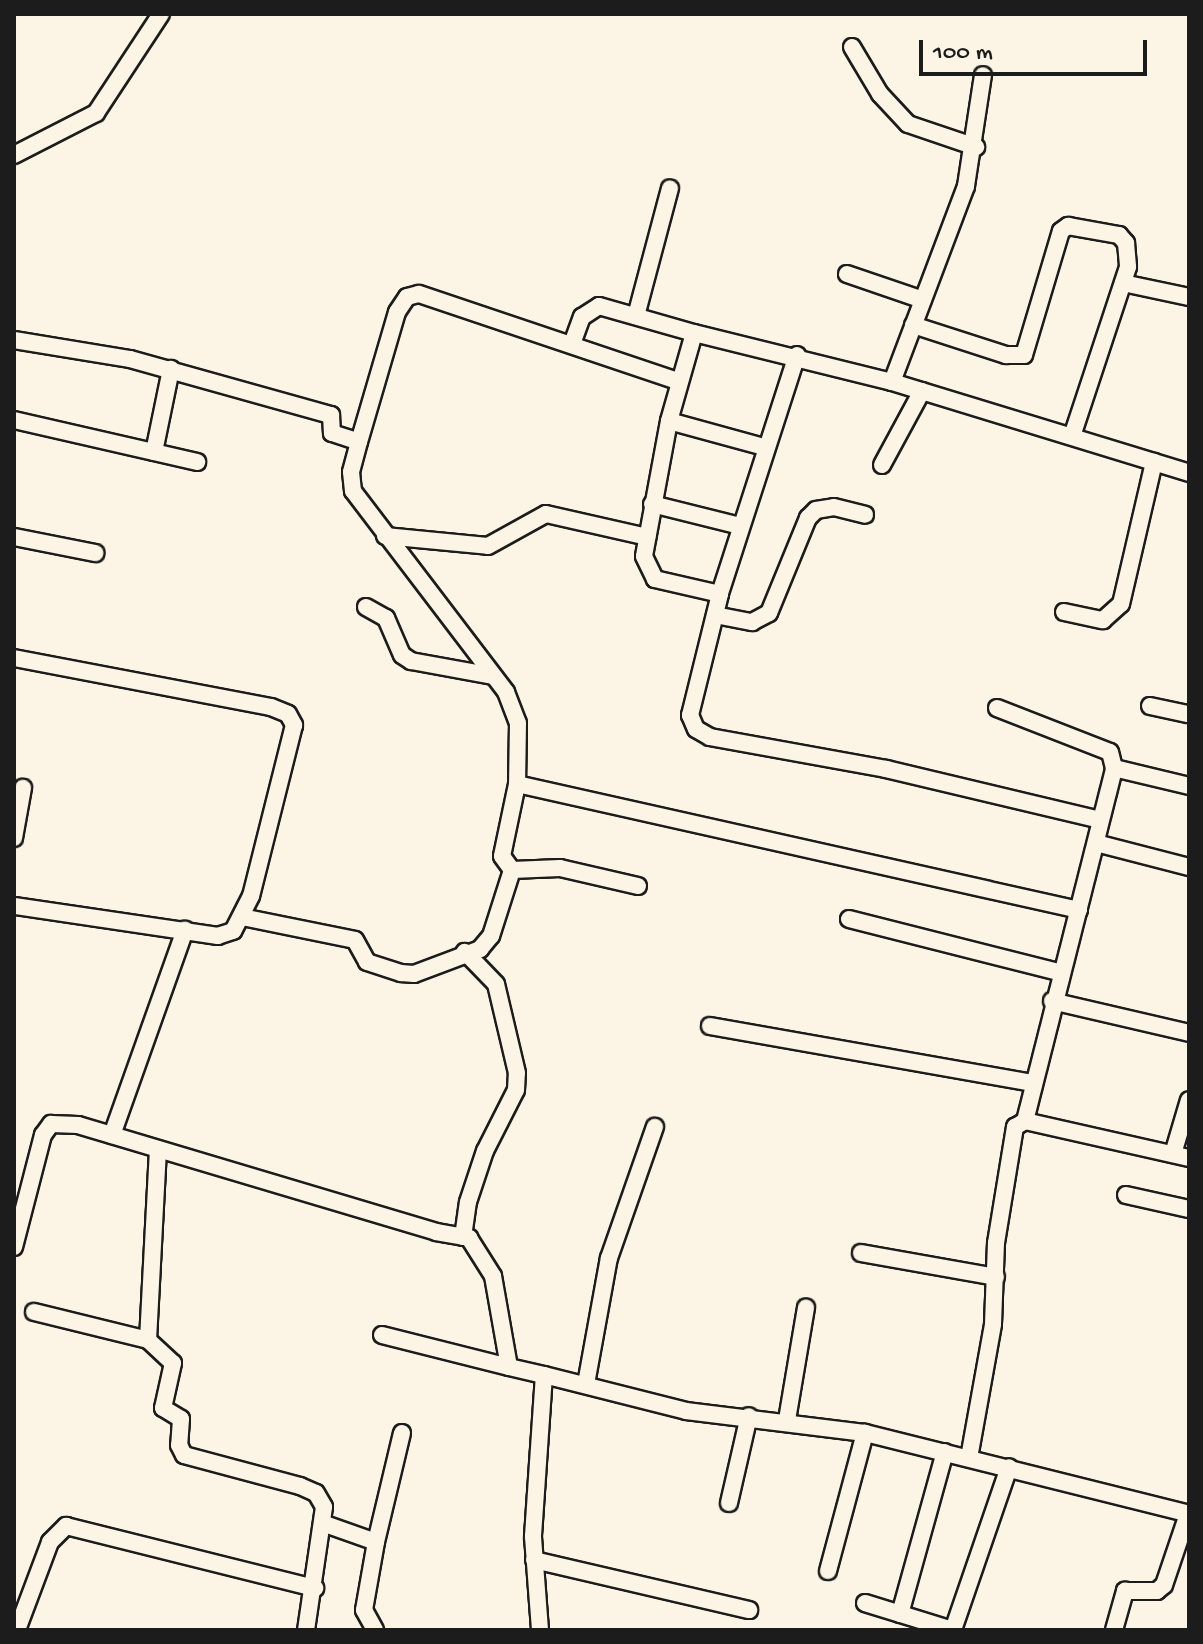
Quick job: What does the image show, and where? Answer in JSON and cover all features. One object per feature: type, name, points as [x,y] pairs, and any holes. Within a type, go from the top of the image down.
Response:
[{"type":"street","points":[[14,155],[96,113],[161,14]]},
{"type":"street","points":[[852,47],[880,94],[908,124],[976,147]]},
{"type":"street","points":[[892,382],[976,147],[983,75]]},
{"type":"street","points":[[636,316],[670,188]]},
{"type":"street","points":[[913,325],[1006,355],[1024,355],[1061,231],[1068,226],[1119,235],[1129,256],[1123,283],[1072,436]]},
{"type":"street","points":[[847,274],[923,300]]},
{"type":"street","points":[[1123,283],[1189,297]]},
{"type":"street","points":[[512,870],[502,856],[517,784],[518,723],[493,676],[353,491],[351,472],[397,312],[407,297],[435,297],[678,381]]},
{"type":"street","points":[[572,344],[590,309],[599,306],[694,333],[797,355],[1189,473]]},
{"type":"street","points":[[694,333],[678,381],[652,504],[646,570],[655,579],[720,594]]},
{"type":"street","points":[[14,340],[171,369],[327,412],[332,433],[359,442]]},
{"type":"street","points":[[797,355],[764,447],[720,594],[690,715],[696,729],[710,737],[886,769],[1100,820]]},
{"type":"street","points":[[154,452],[171,369]]},
{"type":"street","points":[[882,465],[922,391]]},
{"type":"street","points":[[14,420],[197,462]]},
{"type":"street","points":[[669,421],[764,447]]},
{"type":"street","points":[[1064,612],[1103,620],[1121,604],[1154,462]]},
{"type":"street","points":[[652,504],[740,526]]},
{"type":"street","points":[[715,615],[752,622],[769,613],[808,518],[816,510],[834,507],[865,515]]},
{"type":"street","points":[[385,536],[488,546],[546,514],[647,537]]},
{"type":"street","points":[[14,537],[95,553]]},
{"type":"street","points":[[366,607],[386,618],[402,655],[411,661],[493,676]]},
{"type":"street","points":[[14,658],[288,714],[294,742],[242,917],[233,931],[218,936],[14,906]]},
{"type":"street","points":[[1150,706],[1189,714]]},
{"type":"street","points":[[997,708],[1110,752],[1114,768],[1079,910],[1058,972],[1025,1121]]},
{"type":"street","points":[[1114,768],[1189,786]]},
{"type":"street","points":[[517,784],[1079,910]]},
{"type":"street","points":[[14,838],[23,788]]},
{"type":"street","points":[[1096,843],[1189,867]]},
{"type":"street","points":[[512,870],[560,868],[638,886]]},
{"type":"street","points":[[242,917],[355,940],[367,962],[414,974],[487,944],[512,870]]},
{"type":"street","points":[[849,919],[1058,972]]},
{"type":"street","points":[[112,1135],[185,930]]},
{"type":"street","points":[[463,1237],[468,1202],[489,1141],[516,1090],[517,1073],[496,984],[465,952]]},
{"type":"street","points":[[1052,1001],[1189,1033]]},
{"type":"street","points":[[710,1026],[1034,1083]]},
{"type":"street","points":[[969,1458],[992,1334],[996,1243],[1015,1127],[1025,1121],[1181,1156],[1189,1100]]},
{"type":"street","points":[[14,1247],[43,1135],[51,1124],[62,1122],[473,1240],[493,1276],[509,1367]]},
{"type":"street","points":[[586,1384],[611,1250],[655,1127]]},
{"type":"street","points":[[148,1340],[158,1149]]},
{"type":"street","points":[[1126,1195],[1189,1209]]},
{"type":"street","points":[[861,1253],[996,1277]]},
{"type":"street","points":[[787,1420],[806,1308]]},
{"type":"street","points":[[34,1312],[148,1340],[173,1363],[163,1408],[181,1419],[179,1445],[184,1455],[308,1490],[324,1507],[325,1524],[306,1630]]},
{"type":"street","points":[[382,1335],[686,1411],[787,1420],[865,1433],[1188,1514],[1164,1585],[1157,1591],[1125,1591],[1114,1630]]},
{"type":"street","points":[[540,1630],[534,1560],[544,1375]]},
{"type":"street","points":[[729,1503],[749,1416]]},
{"type":"street","points":[[375,1630],[364,1610],[376,1542],[402,1433]]},
{"type":"street","points":[[828,1571],[865,1433]]},
{"type":"street","points":[[900,1614],[945,1452]]},
{"type":"street","points":[[865,1603],[953,1630],[1009,1467]]},
{"type":"street","points":[[325,1524],[376,1542]]},
{"type":"street","points":[[17,1630],[50,1542],[66,1526],[315,1588]]},
{"type":"street","points":[[534,1560],[749,1610]]}]
